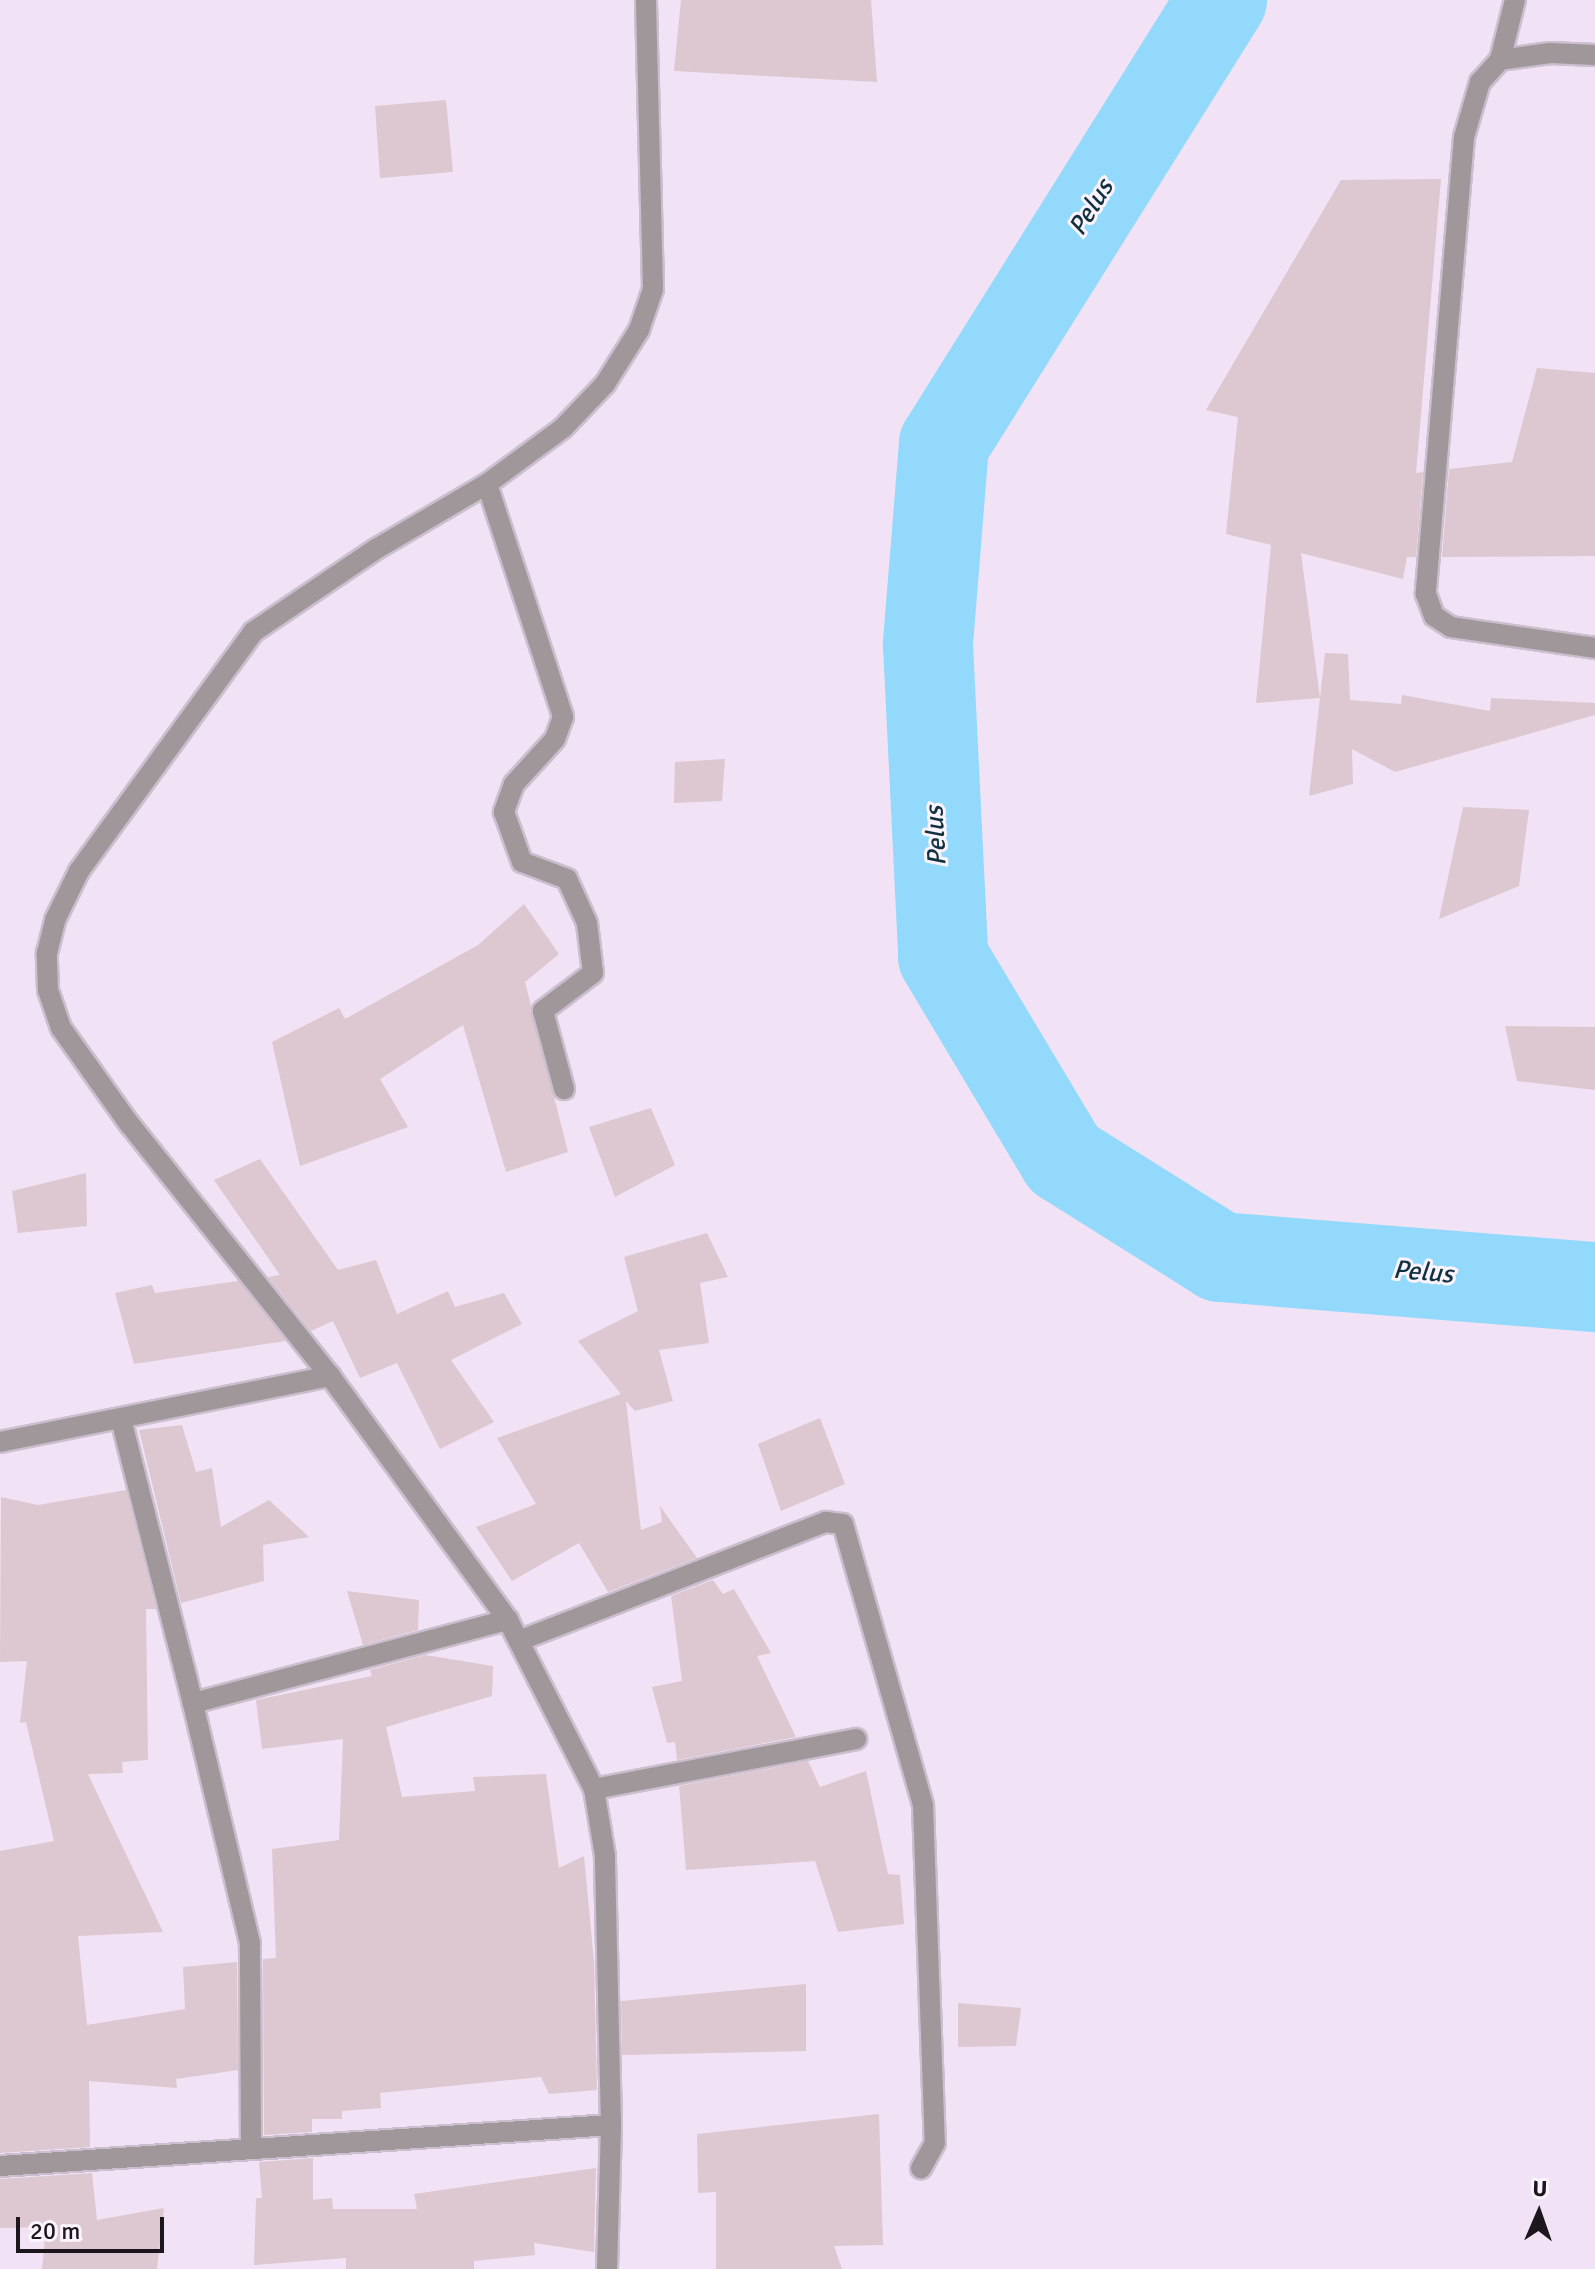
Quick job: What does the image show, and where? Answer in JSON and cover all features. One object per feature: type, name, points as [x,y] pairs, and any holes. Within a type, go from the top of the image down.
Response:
[{"type":"street","points":[[607,2269],[600,2126],[605,1856],[594,1789],[521,1640],[508,1620],[330,1376],[130,1125],[61,1028],[48,990],[47,953],[55,920],[79,871],[253,632],[376,549],[487,484],[563,428],[605,384],[639,330],[653,289],[646,0]]},
{"type":"street","points":[[1515,0],[1500,60],[1480,82],[1464,137],[1426,594],[1434,616],[1451,627],[1595,648]]},
{"type":"street","points":[[1500,60],[1550,53],[1595,55]]},
{"type":"street","points":[[487,484],[563,717],[555,739],[514,784],[504,812],[522,862],[567,879],[587,923],[593,973],[543,1011],[564,1089]]},
{"type":"street","points":[[0,1442],[330,1376]]},
{"type":"street","points":[[121,1419],[250,1943],[251,2148]]},
{"type":"street","points":[[521,1640],[826,1522],[843,1524],[923,1805],[935,2143],[921,2168]]},
{"type":"street","points":[[193,1703],[508,1620]]},
{"type":"street","points":[[594,1789],[856,1739]]},
{"type":"street","points":[[0,2166],[600,2126]]},
{"type":"building","points":[[681,0],[871,0],[877,82],[674,71]]},
{"type":"building","points":[[446,100],[453,172],[380,178],[375,106]]},
{"type":"building","points":[[1441,179],[1416,473],[1423,472],[1416,557],[1407,557],[1403,579],[1301,553],[1320,698],[1256,703],[1271,545],[1226,534],[1238,417],[1206,410],[1341,180]]},
{"type":"building","points":[[1537,368],[1595,373],[1595,556],[1442,557],[1449,469],[1512,462]]},
{"type":"building","points":[[1325,653],[1348,654],[1350,700],[1401,704],[1402,695],[1490,711],[1491,698],[1595,703],[1595,715],[1395,772],[1352,749],[1353,784],[1309,796]]},
{"type":"building","points":[[725,759],[722,801],[674,803],[675,762]]},
{"type":"building","points":[[1463,807],[1529,810],[1519,886],[1439,919]]},
{"type":"building","points":[[524,904],[559,954],[525,982],[568,1152],[506,1172],[463,1025],[380,1079],[408,1127],[300,1166],[272,1042],[339,1008],[345,1019],[478,945]]},
{"type":"building","points":[[1505,1026],[1595,1027],[1595,1090],[1517,1081]]},
{"type":"building","points":[[651,1108],[675,1165],[615,1197],[589,1127]]},
{"type":"building","points":[[260,1159],[338,1270],[376,1260],[397,1314],[448,1291],[455,1307],[504,1293],[522,1324],[451,1360],[494,1422],[440,1449],[397,1363],[360,1378],[333,1321],[311,1331],[268,1277],[280,1275],[214,1180]]},
{"type":"building","points":[[86,1173],[87,1226],[18,1233],[12,1191]]},
{"type":"building","points":[[707,1233],[728,1277],[700,1283],[709,1343],[659,1350],[673,1401],[635,1411],[626,1401],[641,1530],[662,1522],[660,1506],[697,1558],[608,1592],[579,1543],[512,1581],[476,1527],[536,1504],[497,1438],[621,1394],[578,1341],[638,1311],[624,1257]]},
{"type":"building","points":[[238,1281],[286,1341],[134,1364],[115,1293],[152,1285],[155,1293]]},
{"type":"building","points":[[820,1418],[845,1484],[781,1511],[758,1444]]},
{"type":"building","points":[[182,1425],[196,1472],[212,1468],[221,1527],[269,1500],[309,1537],[263,1545],[264,1581],[181,1603],[139,1430]]},
{"type":"building","points":[[126,1490],[156,1609],[146,1609],[148,1760],[122,1762],[123,1773],[88,1774],[163,1932],[78,1936],[87,2025],[185,2009],[183,1967],[237,1962],[238,2070],[176,2079],[177,2088],[89,2081],[90,2147],[0,2153],[0,1851],[54,1841],[26,1722],[20,1723],[27,1661],[0,1662],[1,1497],[38,1505]]},
{"type":"building","points":[[713,1580],[723,1594],[734,1589],[771,1653],[757,1656],[796,1737],[677,1760],[675,1742],[667,1743],[652,1687],[682,1681],[671,1596]]},
{"type":"building","points":[[347,1591],[419,1600],[418,1630],[363,1645]]},
{"type":"building","points":[[425,1655],[493,1666],[492,1696],[386,1727],[402,1797],[475,1791],[473,1777],[546,1774],[559,1868],[584,1856],[594,1962],[597,2090],[549,2094],[541,2077],[380,2093],[381,2108],[342,2111],[342,2119],[312,2119],[312,2132],[264,2135],[263,1959],[276,1958],[272,1849],[339,1840],[343,1739],[262,1749],[256,1700],[372,1676],[370,1670]]},
{"type":"building","points":[[808,1761],[820,1787],[866,1771],[888,1874],[900,1875],[904,1924],[838,1932],[815,1861],[686,1870],[679,1786]]},
{"type":"building","points":[[806,1984],[806,2051],[622,2055],[621,2001]]},
{"type":"building","points":[[958,2003],[1021,2008],[1016,2046],[958,2047]]},
{"type":"building","points":[[879,2114],[883,2245],[834,2246],[842,2269],[716,2269],[716,2192],[698,2193],[697,2134]]},
{"type":"building","points":[[313,2158],[313,2200],[332,2198],[333,2209],[417,2209],[414,2194],[596,2168],[594,2252],[534,2243],[535,2255],[474,2261],[474,2269],[346,2269],[346,2258],[254,2265],[256,2198],[262,2198],[259,2162]]},
{"type":"building","points":[[92,2173],[97,2220],[164,2208],[157,2269],[42,2269],[46,2227],[0,2228],[0,2179]]},
{"type":"waterway","name":"Pelus","points":[[1222,0],[944,444],[928,645],[943,957],[1064,1159],[1220,1257],[1595,1287]]}]
